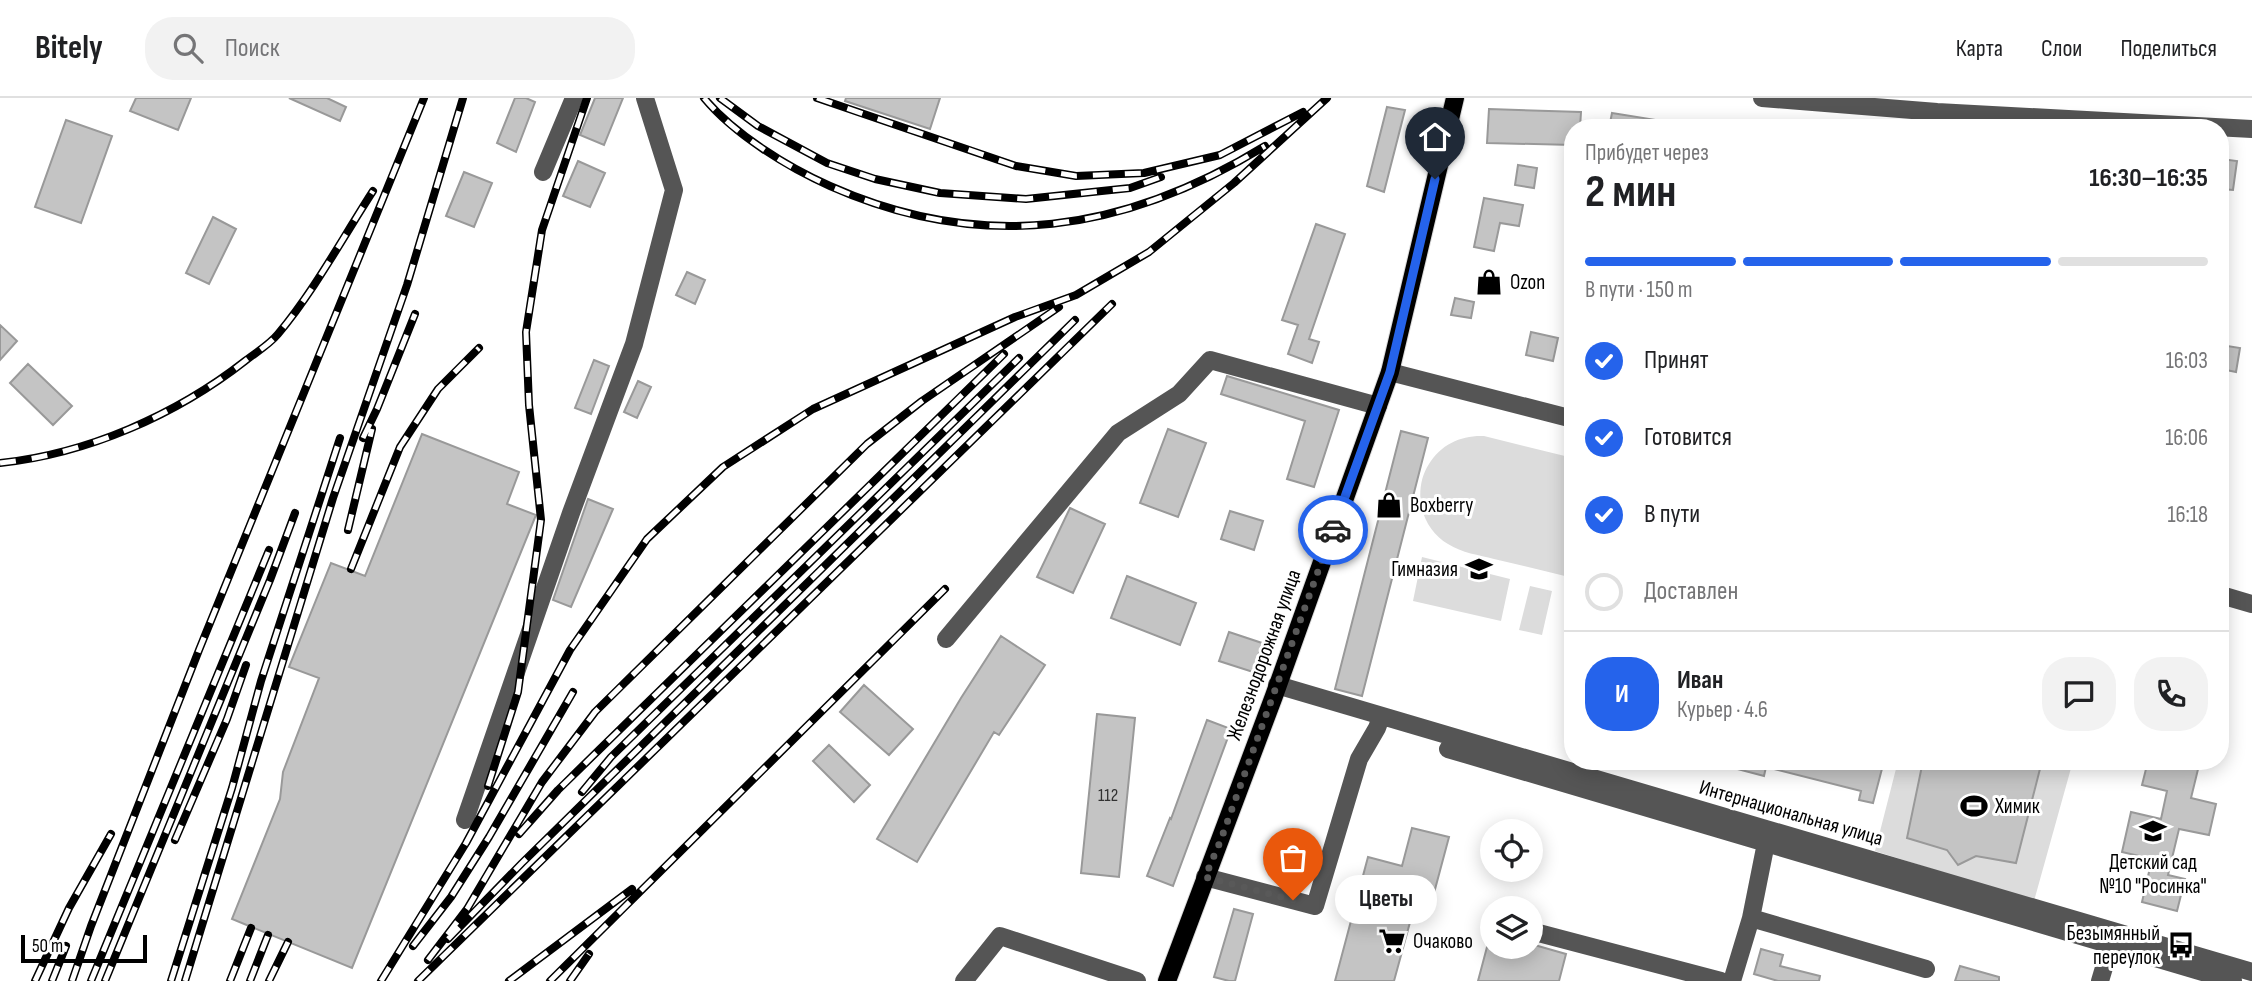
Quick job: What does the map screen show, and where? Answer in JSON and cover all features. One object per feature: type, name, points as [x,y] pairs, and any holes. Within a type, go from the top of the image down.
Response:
[{"type":"main road","name":"Железнодорожная улица","points":[[1167,981],[1390,372],[1455,98]]},
{"type":"street","points":[[543,172],[574,98]]},
{"type":"street","points":[[465,820],[571,513],[634,344],[674,190],[645,98]]},
{"type":"street","points":[[1762,98],[1937,112],[2075,119]]},
{"type":"street","points":[[2229,127],[2252,128]]},
{"type":"street","points":[[946,639],[1118,433],[1179,394],[1210,360],[1378,406]]},
{"type":"street","points":[[1390,372],[1564,417]]},
{"type":"street","points":[[2229,597],[2252,604]]},
{"type":"street","name":"Интернациональная улица","points":[[1275,691],[2252,972]]},
{"type":"street","points":[[1205,877],[1315,906],[1359,759],[1379,722]]},
{"type":"street","name":"Интернациональная улица","points":[[1379,722],[1766,844],[2234,981]]},
{"type":"street","points":[[1732,981],[1751,918],[1766,844]]},
{"type":"street","points":[[1751,918],[1926,969]]},
{"type":"street","points":[[1543,934],[1721,981]]},
{"type":"street","points":[[964,981],[1000,936],[1137,981]]},
{"type":"street","points":[[2100,981],[2111,944]]},
{"type":"shaded area","points":[[1484,436],[1564,456],[1564,576],[1465,552],[1443,541],[1430,528],[1420,500],[1426,469],[1446,446],[1468,437]]},
{"type":"shaded area","points":[[1422,557],[1510,579],[1501,621],[1413,601]]},
{"type":"shaded area","points":[[1530,586],[1552,591],[1542,635],[1519,630]]},
{"type":"shaded area","name":"Химик","points":[[1896,770],[2070,770],[2034,901],[1875,851]]},
{"type":"building","points":[[136,98],[191,98],[178,130],[130,111]]},
{"type":"building","points":[[289,98],[327,98],[346,107],[340,121]]},
{"type":"building","points":[[515,98],[526,98],[535,102],[516,152],[497,143]]},
{"type":"building","points":[[595,98],[623,98],[604,145],[580,135]]},
{"type":"building","points":[[846,98],[940,98],[930,129],[845,101]]},
{"type":"building","points":[[1387,107],[1405,110],[1384,192],[1367,186]]},
{"type":"building","points":[[1489,109],[1581,112],[1581,119],[1564,119],[1564,145],[1487,143]]},
{"type":"building","points":[[1612,113],[1650,119],[1611,119]]},
{"type":"building","points":[[66,120],[112,136],[81,223],[35,207]]},
{"type":"building","points":[[2229,160],[2237,161],[2233,190],[2229,190]]},
{"type":"building","points":[[578,161],[605,173],[590,207],[563,196]]},
{"type":"building","points":[[1518,165],[1537,168],[1534,188],[1515,185]]},
{"type":"building","points":[[464,172],[492,183],[474,227],[446,216]]},
{"type":"building","points":[[1484,198],[1523,205],[1519,226],[1500,223],[1494,251],[1474,247]]},
{"type":"building","points":[[213,217],[236,229],[209,284],[186,273]]},
{"type":"building","points":[[1316,224],[1345,234],[1309,339],[1319,342],[1312,363],[1288,354],[1298,325],[1282,320]]},
{"type":"building","points":[[687,272],[705,280],[695,304],[676,295]]},
{"type":"building","points":[[1455,298],[1474,302],[1471,318],[1451,315]]},
{"type":"building","points":[[0,325],[17,341],[0,360]]},
{"type":"building","points":[[1531,332],[1558,338],[1553,361],[1526,355]]},
{"type":"building","points":[[2229,346],[2240,348],[2236,372],[2229,371]]},
{"type":"building","points":[[594,360],[609,366],[591,414],[575,408]]},
{"type":"building","points":[[28,364],[72,406],[53,425],[10,383]]},
{"type":"building","points":[[1227,376],[1339,410],[1314,487],[1287,479],[1305,421],[1221,394]]},
{"type":"building","points":[[638,381],[651,387],[637,418],[624,412]]},
{"type":"building","points":[[1168,429],[1206,443],[1178,517],[1140,503]]},
{"type":"building","points":[[1401,431],[1428,438],[1362,696],[1335,689]]},
{"type":"building","points":[[422,434],[519,472],[507,504],[536,515],[352,968],[232,919],[280,799],[283,772],[319,678],[289,667],[331,563],[365,576]]},
{"type":"building","points":[[588,499],[613,509],[571,607],[553,600]]},
{"type":"building","points":[[1070,508],[1105,524],[1073,593],[1037,577]]},
{"type":"building","points":[[1230,511],[1263,521],[1254,550],[1221,539]]},
{"type":"building","points":[[1127,576],[1196,603],[1180,645],[1111,618]]},
{"type":"building","points":[[1229,632],[1262,643],[1253,672],[1219,661]]},
{"type":"building","points":[[1001,636],[1045,665],[999,735],[994,732],[917,862],[877,839]]},
{"type":"building","points":[[864,685],[913,729],[889,755],[840,712]]},
{"type":"building","points":[[1097,714],[1135,718],[1119,877],[1081,873]]},
{"type":"building","points":[[1207,720],[1231,729],[1173,886],[1147,876]]},
{"type":"building","points":[[829,745],[870,785],[854,802],[813,761]]},
{"type":"building","points":[[1741,770],[1765,770],[1764,776]]},
{"type":"building","points":[[1778,770],[1882,770],[1873,803],[1859,800],[1861,791]]},
{"type":"building","points":[[1921,770],[2040,770],[2016,863],[1976,856],[1958,865],[1947,850],[1907,838]]},
{"type":"building","points":[[2146,770],[2198,770],[2191,798],[2216,804],[2209,835],[2179,829],[2168,875],[2185,879],[2177,911],[2142,902],[2152,859],[2122,852],[2131,812],[2161,819],[2167,791],[2142,785]]},
{"type":"building","points":[[1412,828],[1449,837],[1430,908],[1415,904],[1394,981],[1335,981],[1368,857],[1402,866]]},
{"type":"building","points":[[1234,909],[1253,914],[1235,981],[1229,981],[1214,977]]},
{"type":"building","points":[[1543,947],[1566,954],[1559,981],[1478,981],[1484,959],[1543,959]]},
{"type":"building","points":[[1761,949],[1783,955],[1780,966],[1820,976],[1819,981],[1778,981],[1754,974]]},
{"type":"building","points":[[1960,966],[1999,977],[1999,981],[1955,981]]},
{"type":"railway","points":[[72,981],[199,650],[424,98]]},
{"type":"railway","points":[[185,981],[333,498],[407,285],[463,98]]},
{"type":"railway","points":[[488,786],[518,692],[541,520],[529,405],[526,332],[542,230],[587,98]]},
{"type":"railway","points":[[704,98],[746,137],[796,169],[830,186],[887,207],[943,221],[998,226],[1052,224],[1106,214],[1159,198],[1212,175],[1265,146]]},
{"type":"railway","points":[[720,98],[758,126],[827,163],[875,179],[940,193],[1026,199],[1130,188],[1161,177]]},
{"type":"railway","points":[[817,98],[1016,166],[1076,176],[1144,173],[1220,155],[1303,112]]},
{"type":"railway","points":[[381,981],[466,843],[570,650],[647,539],[723,467],[813,409],[1015,317],[1076,295],[1149,252],[1234,183],[1327,98]]},
{"type":"railway","points":[[0,463],[65,451],[98,441],[160,415],[218,381],[278,334],[316,283],[373,191]]},
{"type":"railway","points":[[418,981],[1112,304]]},
{"type":"railway","points":[[428,960],[467,909],[542,782],[595,712],[867,444],[922,401],[1059,307]]},
{"type":"railway","points":[[363,438],[415,314]]},
{"type":"railway","points":[[448,939],[1075,320]]},
{"type":"railway","points":[[351,569],[400,447],[438,389],[479,348]]},
{"type":"railway","points":[[519,834],[558,790],[1004,354]]},
{"type":"railway","points":[[582,792],[611,757],[1019,358]]},
{"type":"railway","points":[[348,530],[372,429]]},
{"type":"railway","points":[[171,981],[232,788],[261,681],[340,438]]},
{"type":"railway","points":[[105,981],[295,513]]},
{"type":"railway","points":[[91,981],[269,550]]},
{"type":"railway","points":[[550,981],[945,589]]},
{"type":"railway","points":[[175,840],[227,719],[246,665]]},
{"type":"railway","points":[[413,946],[451,897],[489,837],[573,692]]},
{"type":"railway","points":[[35,981],[69,908],[111,834]]},
{"type":"railway","points":[[509,981],[632,889]]},
{"type":"railway","points":[[230,981],[251,928]]},
{"type":"railway","points":[[250,981],[268,935]]},
{"type":"railway","points":[[269,981],[288,942]]},
{"type":"railway","points":[[52,981],[66,946]]},
{"type":"railway","points":[[570,981],[589,954]]},
{"type":"way so far","points":[[1293,900],[1205,877],[1333,530]]},
{"type":"place","name":"Ozon","points":[[1489,282]]},
{"type":"place","name":"Boxberry","points":[[1389,505]]},
{"type":"place","name":"Гимназия","points":[[1479,569]]},
{"type":"place","name":"Химик","points":[[1974,806]]},
{"type":"place","name":"Детский сад №10 \"Росинка\"","points":[[2153,831]]},
{"type":"place","name":"Цветы","points":[[1293,900]]},
{"type":"place","name":"Очаково","points":[[1392,941]]},
{"type":"place","name":"Безымянный переулок","points":[[2181,945]]},
{"type":"route","points":[[1333,530],[1390,372],[1435,179]]}]
